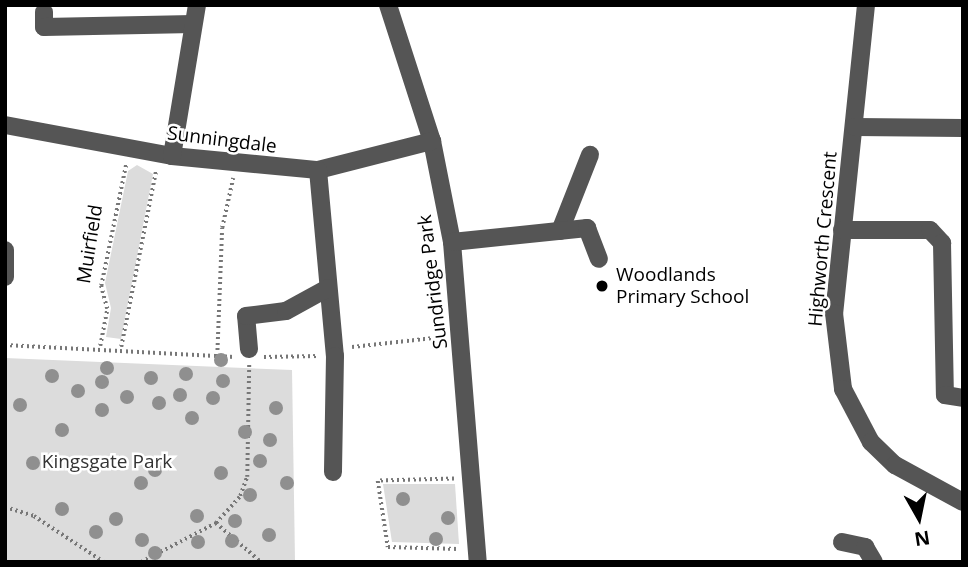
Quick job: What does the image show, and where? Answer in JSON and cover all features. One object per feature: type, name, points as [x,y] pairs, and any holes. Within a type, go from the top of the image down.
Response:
[{"type":"street","points":[[166,155],[197,5]]},
{"type":"street","name":"Sundridge Park","points":[[387,5],[432,141],[452,242],[478,556]]},
{"type":"street","name":"Highworth Crescent","points":[[866,5],[834,313],[843,389],[854,417],[895,465],[963,502]]},
{"type":"street","points":[[44,12],[44,27],[192,24]]},
{"type":"street","name":"Sunningdale","points":[[5,125],[166,155],[318,170],[432,141]]},
{"type":"street","points":[[855,127],[963,128]]},
{"type":"street","points":[[560,231],[590,155]]},
{"type":"street","points":[[318,170],[335,356],[333,472]]},
{"type":"street","points":[[452,242],[587,228],[598,259]]},
{"type":"street","points":[[842,230],[930,230],[942,243],[945,395],[963,398]]},
{"type":"street","points":[[5,250],[5,277]]},
{"type":"street","points":[[249,349],[247,316],[286,311],[328,288]]},
{"type":"street","points":[[842,542],[865,547],[874,562]]},
{"type":"path","points":[[307,5],[320,5]]},
{"type":"path","name":"Muirfield","points":[[100,346],[107,309],[101,286],[130,148]]},
{"type":"path","points":[[121,347],[166,155]]},
{"type":"path","points":[[216,356],[222,228],[236,163]]},
{"type":"path","points":[[141,562],[216,523],[240,496],[247,477],[249,349]]},
{"type":"path","points":[[473,479],[377,481],[388,547],[478,556]]},
{"type":"path","points":[[5,507],[33,516],[104,562]]},
{"type":"path","points":[[216,523],[261,562]]},
{"type":"green space","points":[[137,165],[153,174],[121,339],[106,337],[111,308],[105,283],[128,171]]},
{"type":"green space","name":"Kingsgate Park","points":[[5,358],[292,370],[295,562],[5,562]]},
{"type":"green space","points":[[383,484],[455,484],[459,544],[392,542]]},
{"type":"place","name":"Woodlands Primary School","points":[[602,286]]}]
